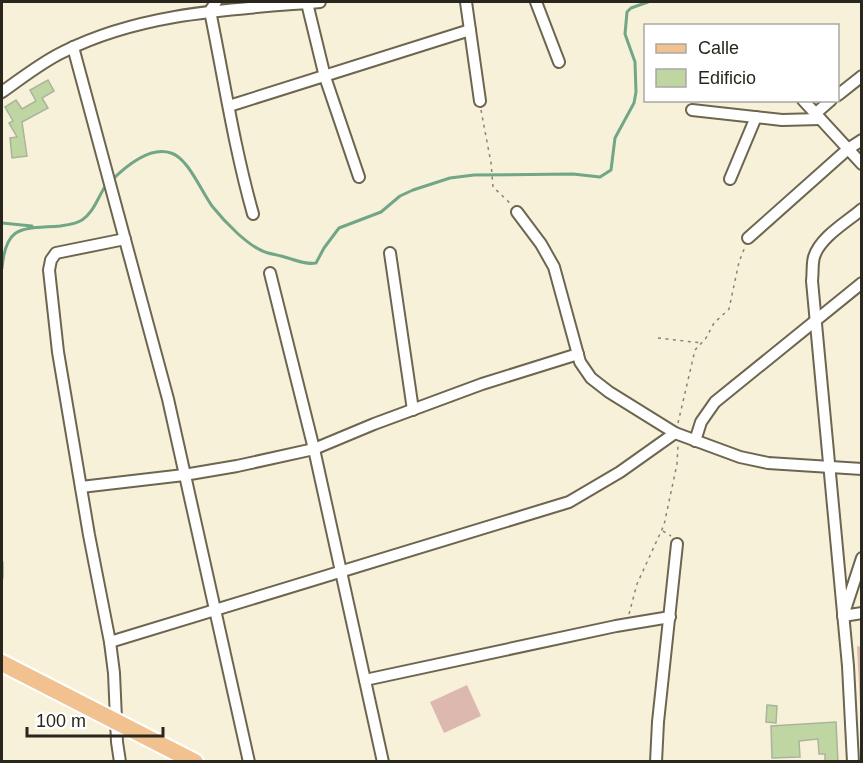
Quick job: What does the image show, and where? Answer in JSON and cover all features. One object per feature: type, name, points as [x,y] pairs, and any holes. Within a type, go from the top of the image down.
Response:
[{"type":"main road","points":[[2,663],[195,762]]},
{"type":"street","points":[[2,92],[49,60],[73,47],[106,34],[213,6],[320,2]]},
{"type":"street","points":[[466,2],[480,101]]},
{"type":"street","points":[[536,2],[559,62]]},
{"type":"street","points":[[307,3],[325,77],[359,177]]},
{"type":"street","points":[[213,6],[241,172],[253,213]]},
{"type":"street","points":[[229,106],[470,30]]},
{"type":"street","points":[[73,47],[168,399],[249,762]]},
{"type":"street","points":[[839,93],[861,76]]},
{"type":"street","points":[[805,102],[861,164]]},
{"type":"street","points":[[692,110],[801,120],[818,117],[829,102]]},
{"type":"street","points":[[730,179],[756,117]]},
{"type":"street","points":[[748,238],[861,140]]},
{"type":"street","points":[[853,762],[843,616],[812,281],[814,257],[827,239],[861,208]]},
{"type":"street","points":[[517,212],[541,244],[554,267],[578,354],[584,370],[591,378],[675,433],[740,457],[768,463],[861,469]]},
{"type":"street","points":[[120,762],[110,642],[58,352],[49,270],[51,260],[56,253],[125,239]]},
{"type":"street","points":[[390,253],[413,410]]},
{"type":"street","points":[[270,273],[314,449],[383,762]]},
{"type":"street","points":[[695,441],[701,422],[716,402],[861,283]]},
{"type":"street","points":[[81,487],[184,475],[314,449],[374,424],[522,370],[578,354]]},
{"type":"street","points":[[110,642],[569,502],[675,433]]},
{"type":"street","points":[[656,762],[676,544]]},
{"type":"street","points":[[843,616],[861,558]]},
{"type":"street","points":[[843,616],[861,613]]},
{"type":"street","points":[[365,681],[627,624],[670,617]]},
{"type":"path","points":[[480,101],[493,187],[517,212]]},
{"type":"path","points":[[627,624],[637,584],[656,546],[668,508],[679,450],[675,433],[695,350],[703,343],[710,329],[729,309],[739,262],[748,238]]},
{"type":"path","points":[[658,338],[703,343]]},
{"type":"shaded area","points":[[857,646],[861,647],[861,725]]},
{"type":"shaded area","points":[[467,685],[481,716],[444,733],[430,702]]},
{"type":"building","points":[[48,80],[54,91],[42,98],[48,108],[22,122],[27,156],[12,158],[10,138],[17,137],[9,123],[13,121],[5,107],[16,100],[22,109],[36,101],[30,90]]},
{"type":"building","points":[[767,705],[777,706],[776,723],[766,722]]},
{"type":"building","points":[[836,722],[838,762],[825,762],[825,754],[819,754],[818,739],[799,741],[800,757],[772,758],[771,726]]},
{"type":"waterway","points":[[111,181],[146,155],[155,152],[171,153],[183,161],[212,206],[245,240],[268,253],[316,263],[339,228],[381,212],[400,196],[413,190],[450,178],[474,175],[573,174],[600,177],[611,170],[615,138],[634,103],[636,92],[635,62],[625,34],[627,12],[631,8],[648,2]]},
{"type":"waterway","points":[[2,268],[7,243],[12,236],[26,229],[63,226],[80,221],[90,213],[106,185]]},
{"type":"waterway","points":[[2,223],[32,226]]},
{"type":"waterway","points":[[2,562],[2,578]]}]
